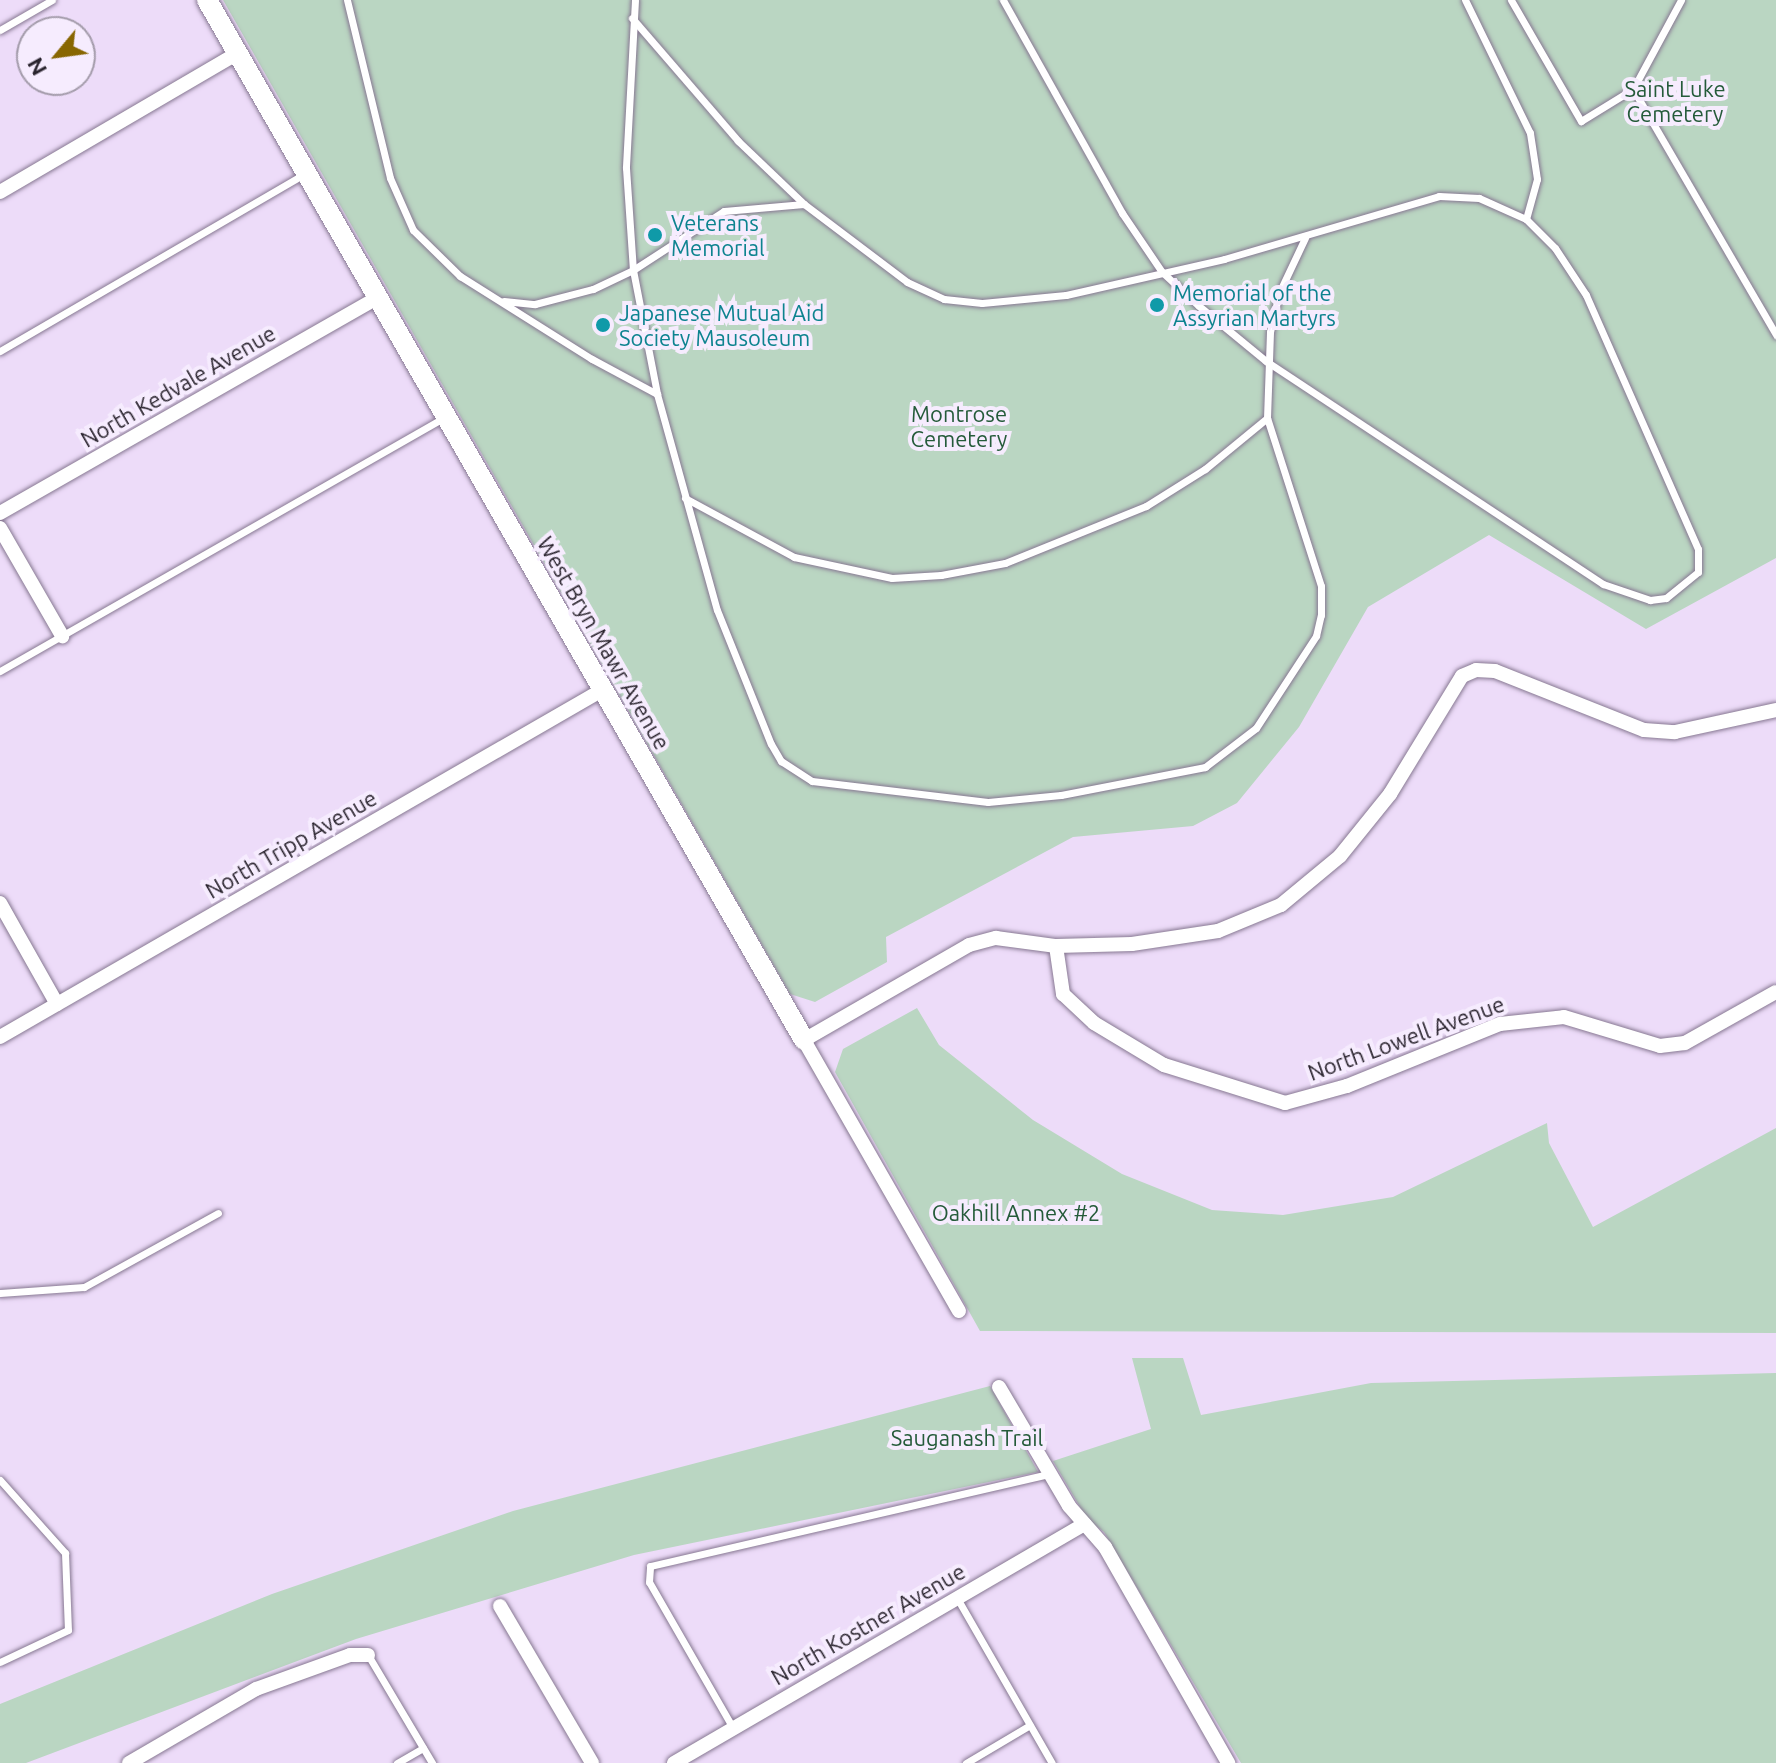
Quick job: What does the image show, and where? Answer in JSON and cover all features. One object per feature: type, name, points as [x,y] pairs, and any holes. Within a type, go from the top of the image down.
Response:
[{"type":"street","name":"West Bryn Mawr Avenue","points":[[207,0],[959,1311]]},
{"type":"street","points":[[0,192],[238,53]]},
{"type":"street","name":"North Kedvale Avenue","points":[[0,513],[378,297]]},
{"type":"street","points":[[0,528],[62,636]]},
{"type":"street","points":[[804,1040],[969,945],[996,938],[1056,946],[1132,944],[1218,931],[1281,905],[1340,856],[1390,794],[1462,676],[1476,670],[1495,671],[1644,730],[1675,732],[1776,710]]},
{"type":"street","name":"North Tripp Avenue","points":[[0,1037],[604,689]]},
{"type":"street","points":[[0,903],[57,1004]]},
{"type":"street","name":"North Lowell Avenue","points":[[1056,946],[1063,994],[1094,1023],[1164,1065],[1285,1103],[1347,1086],[1500,1024],[1564,1017],[1639,1041],[1685,1043],[1776,992]]},
{"type":"street","points":[[999,1387],[1051,1474],[1085,1524],[1105,1547],[1228,1763]]},
{"type":"street","name":"North Kostner Avenue","points":[[674,1763],[1085,1524]]},
{"type":"street","points":[[500,1606],[592,1763]]},
{"type":"street","points":[[129,1763],[256,1689],[350,1655],[368,1655]]},
{"type":"lane","points":[[0,30],[52,0]]},
{"type":"lane","points":[[347,0],[362,75],[401,210],[432,252],[502,301],[657,394]]},
{"type":"lane","points":[[635,0],[626,168],[633,270],[657,394],[717,610],[771,744],[796,773],[812,781],[988,802],[1061,795],[1175,776],[1205,767],[1231,751],[1256,728],[1316,636],[1321,586],[1267,418],[1266,361],[1279,293],[1305,238]]},
{"type":"lane","points":[[632,18],[738,141],[804,204],[907,282],[944,299],[982,303],[1066,295],[1162,272],[1305,238],[1439,196],[1479,198],[1526,219],[1555,248],[1586,295],[1698,549],[1698,572],[1677,593],[1650,600],[1603,584],[1266,361],[1162,272],[1050,91],[1003,0]]},
{"type":"lane","points":[[1465,0],[1530,133],[1537,179],[1526,219]]},
{"type":"lane","points":[[1511,0],[1581,121],[1633,89],[1681,0]]},
{"type":"lane","points":[[1633,89],[1776,335]]},
{"type":"lane","points":[[0,351],[306,173]]},
{"type":"lane","points":[[502,301],[535,304],[593,289],[633,270],[724,211],[804,204]]},
{"type":"lane","points":[[0,671],[447,416]]},
{"type":"lane","points":[[685,498],[794,557],[892,578],[941,575],[1005,563],[1146,506],[1205,469],[1267,418]]},
{"type":"lane","points":[[0,1293],[84,1287],[218,1213]]},
{"type":"lane","points":[[733,1728],[649,1582],[650,1566],[1051,1474]]},
{"type":"lane","points":[[0,1480],[65,1553],[68,1630],[0,1662]]},
{"type":"lane","points":[[957,1598],[1052,1763]]},
{"type":"lane","points":[[368,1655],[432,1763]]},
{"type":"lane","points":[[966,1763],[1030,1725]]},
{"type":"lane","points":[[397,1763],[423,1748]]},
{"type":"green space","name":"Montrose Cemetery","points":[[223,0],[1776,0],[1776,558],[1646,629],[1489,535],[1368,607],[1299,727],[1237,803],[1193,826],[1073,837],[886,937],[887,962],[815,1002],[790,994]]},
{"type":"green space","name":"Oakhill Annex #2","points":[[917,1008],[939,1045],[1033,1120],[1122,1174],[1212,1210],[1283,1215],[1393,1197],[1547,1123],[1549,1143],[1593,1227],[1776,1128],[1776,1333],[980,1331],[835,1072],[843,1049]]},
{"type":"green space","points":[[1132,1358],[1183,1358],[1201,1415],[1371,1383],[1776,1373],[1776,1763],[1241,1763],[1104,1532],[1087,1519],[1053,1461],[1151,1429]]},
{"type":"green space","name":"Sauganash Trail","points":[[990,1386],[1038,1472],[634,1555],[356,1639],[26,1763],[0,1763],[0,1704],[272,1594],[513,1511]]},
{"type":"place","name":"Veterans Memorial","points":[[655,235]]},
{"type":"place","name":"Memorial of the Assyrian Martyrs","points":[[1157,305]]},
{"type":"place","name":"Japanese Mutual Aid Society Mausoleum","points":[[603,325]]},
{"type":"park label","name":"Saint Luke Cemetery","points":[[1675,100]]}]
